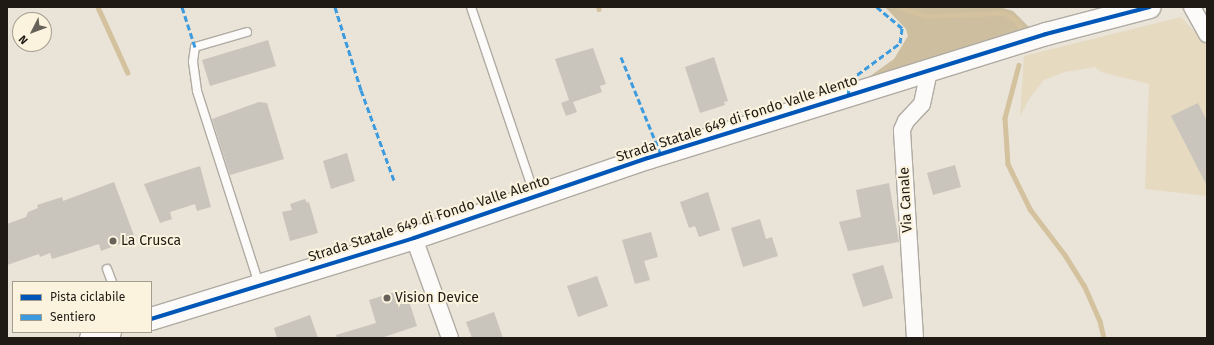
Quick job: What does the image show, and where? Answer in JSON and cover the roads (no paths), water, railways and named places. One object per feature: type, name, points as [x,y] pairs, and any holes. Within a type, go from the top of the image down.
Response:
[{"type":"main road","name":"Strada Statale 649 di Fondo Valle Alento","points":[[152,319],[414,238],[536,196],[1046,34],[1150,7]]},
{"type":"main road","points":[[90,338],[107,333]]},
{"type":"street","points":[[1192,7],[1207,34]]},
{"type":"street","name":"Via Canale","points":[[914,338],[902,130],[906,121],[922,104],[929,71]]},
{"type":"street","points":[[414,238],[450,338]]},
{"type":"lane","points":[[471,7],[536,196]]},
{"type":"lane","points":[[247,32],[195,47],[193,62],[197,91],[259,285]]},
{"type":"lane","points":[[107,269],[112,281]]},
{"type":"waterway","points":[[98,7],[128,73]]},
{"type":"waterway","points":[[900,7],[926,16],[1004,13],[1016,20],[1021,29]]},
{"type":"waterway","points":[[1019,65],[1005,118],[1008,164],[1030,209],[1065,255],[1084,285],[1100,321],[1104,338]]},
{"type":"place","name":"La Crusca","points":[[113,241]]},
{"type":"place","name":"Vision Device","points":[[387,298]]}]
